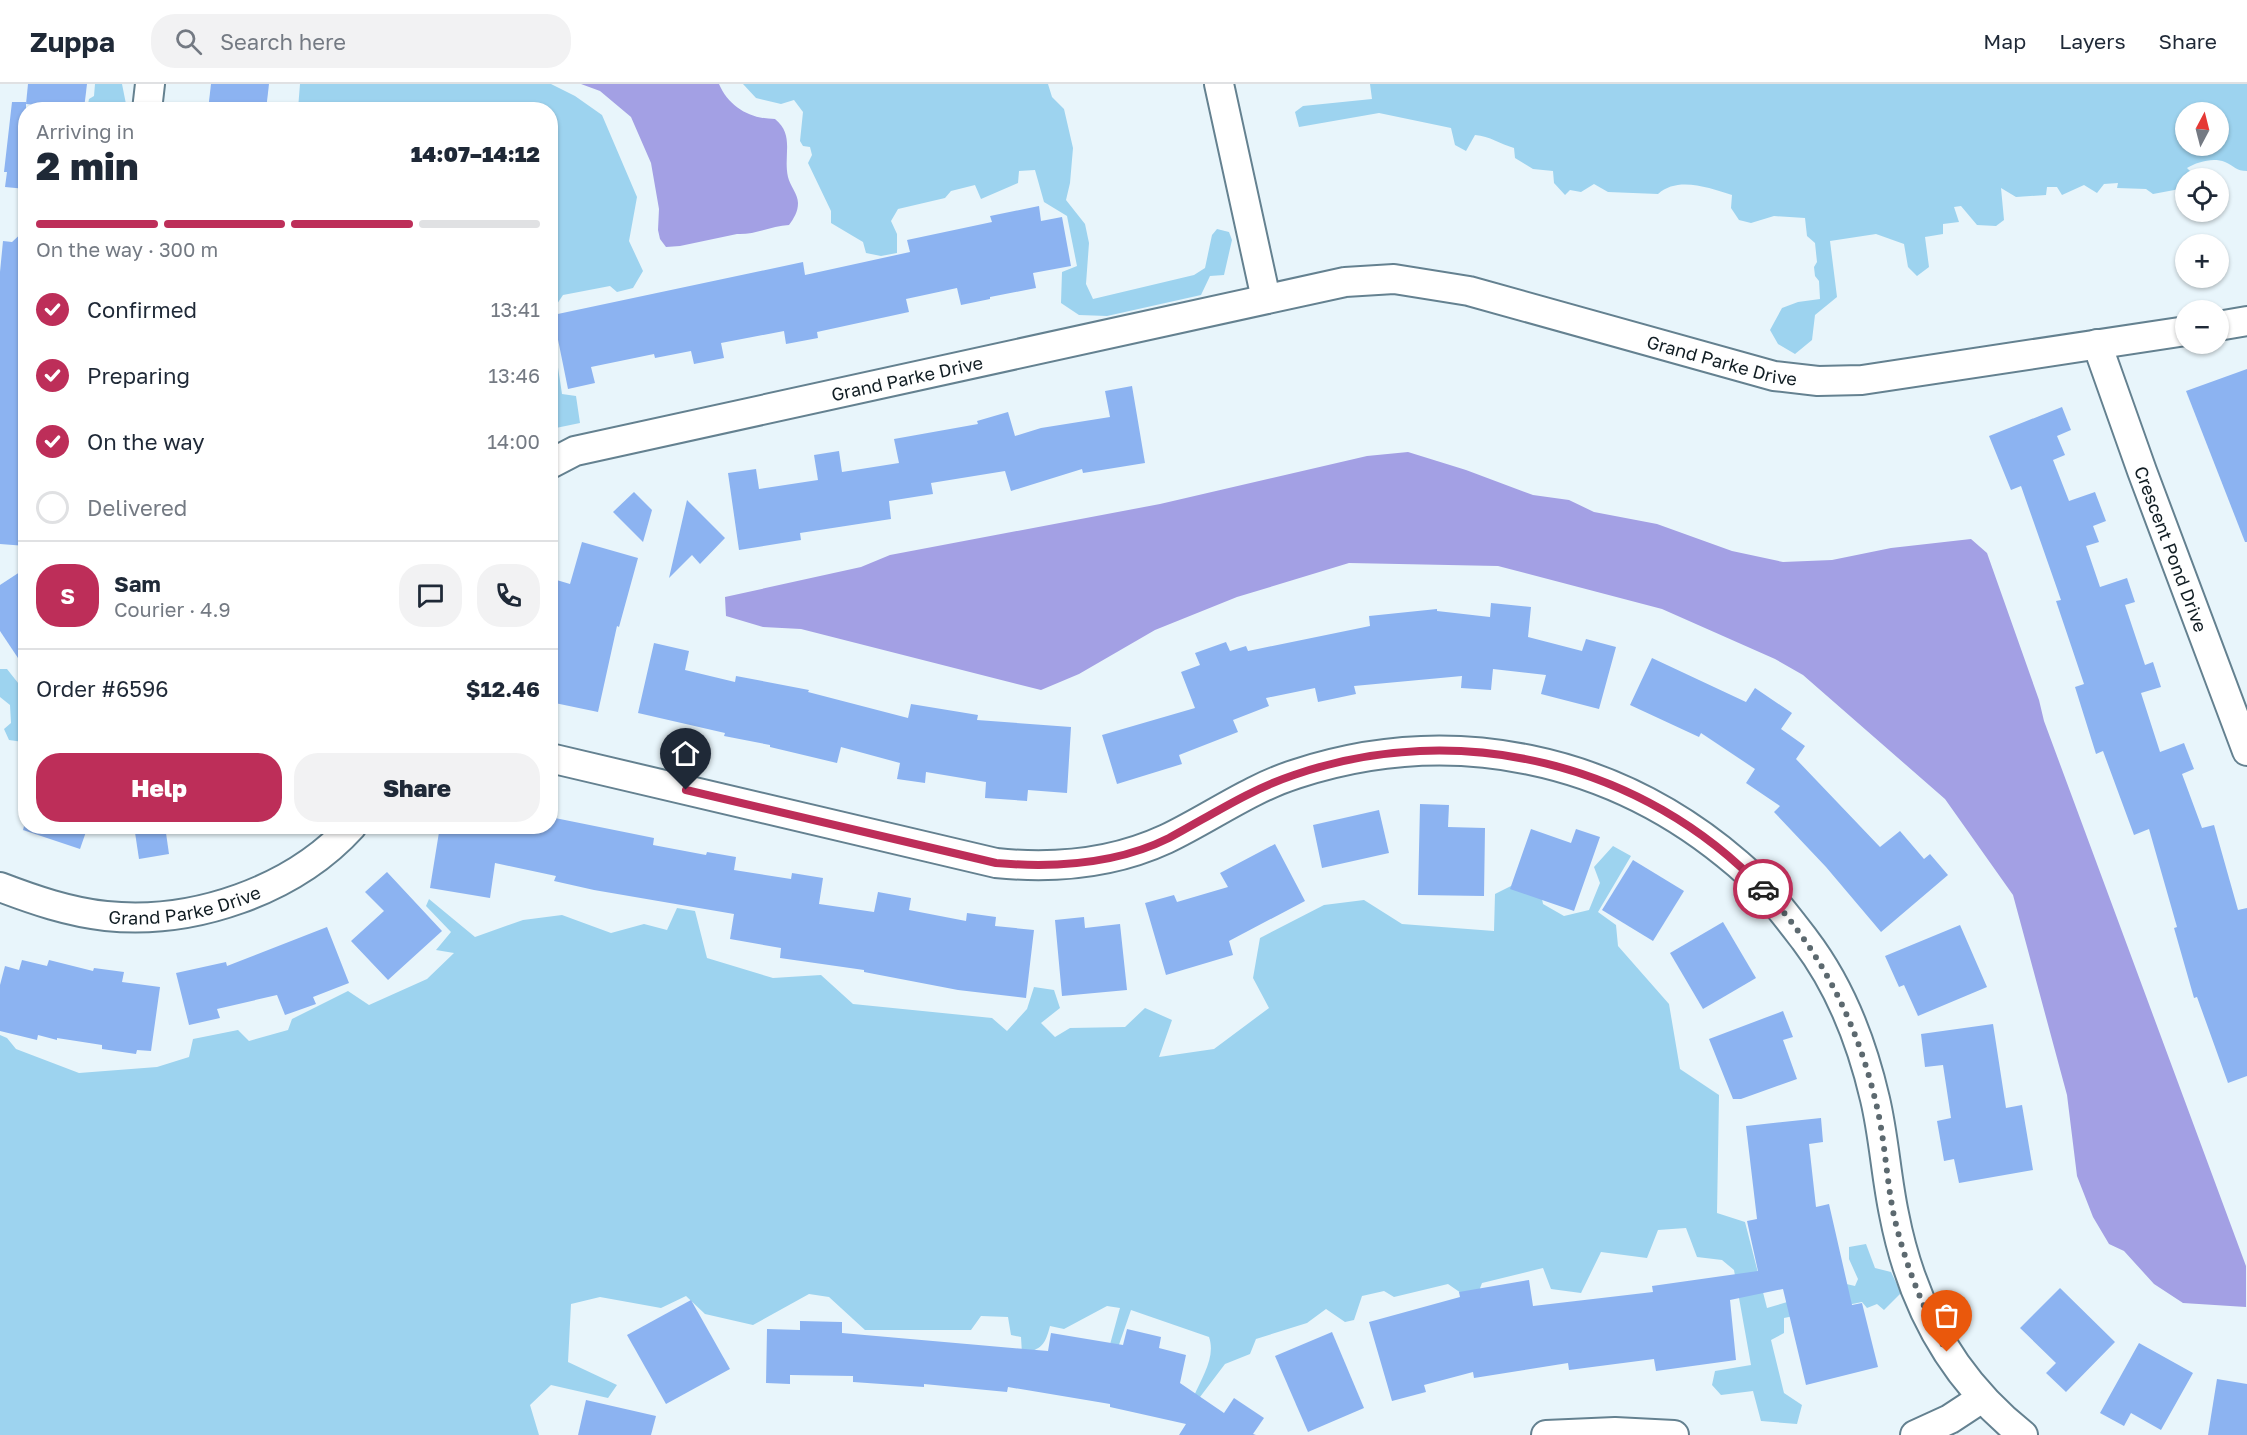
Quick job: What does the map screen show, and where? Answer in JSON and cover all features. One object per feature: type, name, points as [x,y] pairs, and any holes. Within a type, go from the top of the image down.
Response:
[{"type":"street","points":[[148,102],[150,84]]},
{"type":"street","points":[[1219,84],[1266,299]]},
{"type":"street","name":"Grand Parke Drive","points":[[558,460],[575,451],[1345,282],[1394,279],[1469,291],[1774,376],[1818,381],[1862,380],[2175,333]]},
{"type":"street","points":[[2229,324],[2247,321]]},
{"type":"street","name":"Crescent Pond Drive","points":[[2097,344],[2247,751]]},
{"type":"street","points":[[558,760],[996,863],[1036,867],[1083,864],[1128,854],[1167,839],[1240,798],[1294,775],[1351,759],[1449,750],[1502,755],[1564,767],[1614,784],[1650,802],[1700,833],[1741,866],[1777,904],[1813,950],[1840,996],[1860,1044],[1876,1101],[1894,1216],[1910,1272],[1930,1321],[1950,1358],[1982,1398],[2023,1435]]},
{"type":"street","name":"Grand Parke Drive","points":[[0,887],[73,911],[107,916],[142,917],[189,912],[233,901],[274,884],[313,861],[343,834]]},
{"type":"street","points":[[1915,1435],[1950,1419],[1982,1398]]},
{"type":"street","points":[[1546,1435],[1615,1432],[1674,1435]]},
{"type":"shaded area","points":[[95,84],[122,84],[126,102],[88,102],[94,96]]},
{"type":"shaded area","points":[[300,84],[551,84],[575,96],[602,115],[637,197],[629,241],[643,271],[633,288],[617,292],[610,286],[563,295],[558,302],[558,102],[299,102]]},
{"type":"shaded area","points":[[581,84],[719,84],[728,99],[741,110],[757,117],[775,119],[781,125],[787,139],[788,177],[798,200],[793,220],[789,225],[666,247],[660,239],[658,230],[659,209],[651,163],[631,117],[600,91]]},
{"type":"shaded area","points":[[743,84],[1048,84],[1052,97],[1064,109],[1073,148],[1066,200],[1085,224],[1089,243],[1086,284],[1093,299],[1194,275],[1205,268],[1212,235],[1217,229],[1229,232],[1232,240],[1224,275],[1210,276],[1201,295],[1107,316],[1079,315],[1061,303],[1062,272],[1077,266],[1067,216],[1044,202],[1035,170],[1019,171],[1018,183],[981,199],[975,185],[951,191],[945,198],[898,209],[891,221],[897,234],[897,253],[881,256],[866,253],[863,242],[831,223],[831,211],[808,163],[812,155],[810,147],[803,146],[800,141],[803,112],[794,100],[781,104],[756,98]]},
{"type":"shaded area","points":[[1370,84],[2247,84],[2247,171],[2215,160],[2187,168],[2175,168],[2175,190],[2153,194],[2146,189],[2117,188],[2118,183],[2104,184],[2097,193],[2084,185],[2062,195],[2057,187],[2047,187],[2046,195],[2016,197],[2001,188],[2004,220],[1996,226],[1977,225],[1961,206],[1954,207],[1959,222],[1943,224],[1943,234],[1925,237],[1929,267],[1917,276],[1908,267],[1904,244],[1876,234],[1830,241],[1837,297],[1815,315],[1812,340],[1795,354],[1778,344],[1770,330],[1782,308],[1798,302],[1820,299],[1819,281],[1815,276],[1814,267],[1817,262],[1815,243],[1807,236],[1805,218],[1774,216],[1751,223],[1739,220],[1731,208],[1732,195],[1694,185],[1675,186],[1658,194],[1608,192],[1594,184],[1581,192],[1570,190],[1565,195],[1554,183],[1553,171],[1533,169],[1515,158],[1514,148],[1485,137],[1475,135],[1466,151],[1455,145],[1451,128],[1379,113],[1299,127],[1295,112],[1303,106],[1372,99]]},
{"type":"shaded area","points":[[558,367],[562,394],[576,396],[580,423],[558,428]]},
{"type":"shaded area","points":[[1408,452],[1466,470],[1533,495],[1569,500],[1594,512],[1657,524],[1732,551],[1783,562],[1832,560],[1891,548],[1971,539],[1987,553],[2039,700],[2044,721],[2246,1266],[2246,1307],[2183,1303],[2154,1284],[2124,1251],[2109,1244],[2093,1217],[2077,1176],[2067,1095],[2013,895],[1945,799],[1803,675],[1775,659],[1662,609],[1498,566],[1349,563],[1237,597],[1155,630],[1079,674],[1041,690],[801,629],[763,627],[726,616],[725,597],[861,567],[890,555],[1160,504],[1367,456]]},
{"type":"shaded area","points":[[0,669],[7,669],[18,683],[18,741],[9,740],[4,729],[11,723],[10,705],[0,697]]},
{"type":"shaded area","points":[[1613,846],[1631,856],[1598,912],[1616,925],[1618,946],[1669,1004],[1680,1069],[1719,1095],[1717,1213],[1745,1222],[1767,1308],[1821,1292],[1842,1283],[1855,1286],[1858,1279],[1849,1259],[1849,1247],[1866,1244],[1875,1268],[1891,1272],[1901,1293],[1884,1310],[1877,1304],[1867,1308],[1862,1302],[1784,1318],[1784,1333],[1771,1340],[1784,1393],[1802,1405],[1797,1424],[1761,1421],[1753,1391],[1721,1395],[1712,1385],[1715,1371],[1751,1365],[1734,1270],[1722,1260],[1697,1257],[1686,1228],[1658,1230],[1647,1258],[1601,1252],[1581,1293],[1551,1289],[1543,1268],[1482,1283],[1479,1291],[1461,1293],[1448,1284],[1394,1297],[1384,1291],[1362,1296],[1354,1320],[1345,1322],[1326,1309],[1307,1323],[1256,1339],[1250,1354],[1225,1364],[1200,1397],[1194,1396],[1211,1352],[1209,1337],[1131,1310],[1104,1388],[1100,1381],[1120,1308],[1107,1306],[1064,1329],[1050,1326],[1042,1345],[1022,1354],[1021,1337],[1011,1335],[1008,1317],[981,1316],[971,1330],[865,1330],[829,1297],[809,1294],[753,1325],[705,1314],[686,1296],[661,1308],[600,1297],[571,1304],[568,1362],[617,1385],[608,1398],[551,1385],[530,1405],[539,1435],[0,1435],[0,1035],[7,1038],[16,1049],[79,1073],[157,1067],[189,1057],[193,1039],[238,1030],[249,1041],[288,1030],[292,1019],[348,991],[369,1005],[427,979],[454,953],[436,950],[451,932],[426,906],[429,899],[475,937],[523,920],[562,915],[611,933],[644,924],[667,930],[677,908],[695,911],[707,958],[773,978],[821,975],[853,1004],[992,1018],[1007,1031],[1027,1009],[1034,987],[1054,990],[1060,1008],[1041,1023],[1055,1037],[1070,1028],[1125,1027],[1145,1008],[1172,1020],[1159,1057],[1214,1049],[1269,1008],[1253,978],[1260,938],[1324,905],[1364,900],[1402,924],[1494,931],[1495,894],[1511,886],[1542,899],[1543,904],[1564,916],[1589,910],[1600,883],[1594,867]]},
{"type":"building","points":[[28,84],[87,84],[85,102],[26,102]]},
{"type":"building","points":[[211,84],[269,84],[267,102],[209,102]]},
{"type":"building","points":[[12,102],[18,102],[18,188],[5,187],[7,172],[4,172]]},
{"type":"building","points":[[1039,206],[1041,221],[1062,217],[1071,266],[1033,273],[1036,288],[961,305],[957,288],[906,299],[909,312],[817,332],[818,338],[786,344],[784,331],[721,343],[724,358],[694,364],[691,351],[655,358],[654,354],[591,367],[595,383],[568,389],[558,340],[558,314],[803,262],[805,275],[910,252],[907,240],[992,222],[990,216]]},
{"type":"building","points":[[18,236],[18,545],[0,544],[0,272],[3,241],[12,242]]},
{"type":"building","points":[[2247,369],[2247,542],[2245,542],[2186,391]]},
{"type":"building","points":[[1132,386],[1145,463],[1083,473],[1082,469],[1011,491],[1005,471],[931,483],[933,494],[889,501],[891,519],[800,533],[801,540],[739,550],[728,473],[756,469],[759,489],[818,480],[814,455],[839,451],[842,472],[899,463],[894,439],[978,424],[977,421],[1008,412],[1015,436],[1041,428],[1110,417],[1105,391]]},
{"type":"building","points":[[2062,407],[2071,430],[2057,436],[2065,455],[2053,460],[2069,501],[2095,492],[2106,521],[2093,526],[2099,542],[2086,546],[2100,587],[2127,578],[2135,602],[2125,605],[2145,665],[2153,662],[2161,687],[2141,693],[2160,752],[2184,743],[2194,769],[2182,774],[2202,828],[2214,825],[2238,910],[2247,908],[2247,1076],[2228,1083],[2197,997],[2194,998],[2174,928],[2177,927],[2149,829],[2134,835],[2103,751],[2096,754],[2075,687],[2084,684],[2056,601],[2061,600],[2021,486],[2011,490],[1989,436]]},
{"type":"building","points":[[634,492],[652,510],[643,542],[613,512]]},
{"type":"building","points":[[687,500],[725,538],[700,564],[692,555],[669,578]]},
{"type":"building","points":[[582,542],[638,558],[619,627],[617,626],[598,712],[558,704],[558,580],[570,584]]},
{"type":"building","points":[[18,573],[18,658],[0,631],[0,585]]},
{"type":"building","points":[[1491,603],[1531,607],[1528,637],[1582,651],[1586,639],[1616,647],[1599,709],[1541,694],[1546,675],[1493,669],[1491,690],[1461,688],[1462,676],[1354,686],[1356,694],[1318,702],[1315,688],[1266,698],[1269,706],[1233,720],[1238,732],[1179,755],[1182,764],[1117,784],[1102,735],[1195,708],[1181,672],[1200,665],[1195,653],[1226,642],[1230,651],[1246,646],[1248,651],[1370,626],[1369,616],[1437,609],[1437,611],[1490,617]]},
{"type":"building","points":[[654,643],[689,651],[685,670],[735,682],[736,676],[809,690],[808,692],[908,718],[911,704],[978,715],[977,720],[1071,727],[1067,793],[1028,790],[1027,801],[985,798],[986,782],[926,772],[925,783],[897,779],[900,763],[841,747],[837,763],[770,747],[770,745],[724,736],[725,733],[638,713]]},
{"type":"building","points":[[1652,658],[1746,702],[1755,688],[1792,713],[1781,729],[1805,746],[1796,759],[1880,847],[1900,831],[1924,859],[1930,854],[1948,875],[1881,932],[1826,867],[1774,812],[1780,806],[1746,783],[1755,769],[1701,733],[1699,737],[1630,705]]},
{"type":"building","points":[[1420,804],[1449,805],[1448,827],[1485,828],[1484,896],[1418,895]]},
{"type":"building","points":[[1379,810],[1389,853],[1322,868],[1313,825]]},
{"type":"building","points":[[558,819],[654,838],[653,845],[706,855],[707,852],[736,857],[734,870],[791,879],[792,873],[823,878],[819,904],[874,912],[878,892],[911,898],[909,910],[966,921],[967,913],[996,917],[995,926],[1034,930],[1026,998],[958,990],[864,972],[864,970],[780,958],[781,948],[730,939],[734,914],[594,890],[554,881],[556,876],[495,863],[490,898],[430,888],[439,834],[558,834]]},
{"type":"building","points":[[1531,829],[1571,843],[1576,829],[1600,837],[1574,911],[1510,889]]},
{"type":"building","points":[[35,834],[85,834],[80,849]]},
{"type":"building","points":[[135,834],[166,834],[169,854],[139,859]]},
{"type":"building","points":[[1275,844],[1305,901],[1229,941],[1233,955],[1166,975],[1145,903],[1174,895],[1177,902],[1228,887],[1220,873]]},
{"type":"building","points":[[1633,860],[1684,891],[1653,941],[1602,910]]},
{"type":"building","points":[[387,872],[442,931],[388,980],[351,941],[384,911],[365,892]]},
{"type":"building","points":[[1084,917],[1085,928],[1120,924],[1127,990],[1062,996],[1055,920]]},
{"type":"building","points":[[1723,922],[1756,978],[1703,1009],[1670,953]]},
{"type":"building","points":[[1960,925],[1987,987],[1918,1016],[1904,985],[1899,987],[1885,956]]},
{"type":"building","points":[[327,927],[349,983],[313,997],[316,1004],[285,1015],[277,995],[217,1009],[220,1018],[189,1025],[176,973],[226,962],[227,966]]},
{"type":"building","points":[[22,960],[47,966],[49,960],[93,971],[94,968],[124,972],[122,982],[160,987],[151,1051],[137,1050],[136,1054],[102,1049],[102,1045],[57,1038],[57,1040],[38,1035],[37,1040],[0,1031],[0,985],[5,966],[19,970]]},
{"type":"building","points":[[1783,1011],[1793,1037],[1783,1040],[1797,1079],[1741,1099],[1733,1099],[1709,1039]]},
{"type":"building","points":[[1993,1024],[2006,1108],[2022,1105],[2033,1170],[1959,1183],[1954,1159],[1944,1161],[1937,1121],[1951,1118],[1943,1065],[1925,1067],[1921,1034]]},
{"type":"building","points":[[1821,1118],[1823,1142],[1809,1144],[1816,1207],[1829,1204],[1852,1305],[1862,1303],[1878,1367],[1806,1385],[1783,1289],[1730,1300],[1736,1360],[1656,1371],[1654,1359],[1569,1370],[1568,1363],[1474,1378],[1473,1372],[1424,1385],[1426,1392],[1392,1401],[1369,1322],[1460,1297],[1459,1292],[1529,1280],[1533,1306],[1653,1292],[1652,1286],[1758,1271],[1747,1221],[1757,1219],[1746,1126]]},
{"type":"building","points":[[2060,1288],[2115,1342],[2066,1392],[2046,1373],[2056,1363],[2020,1328]]},
{"type":"building","points":[[691,1300],[730,1369],[666,1404],[627,1335]]},
{"type":"building","points":[[800,1321],[842,1322],[842,1333],[1048,1351],[1051,1333],[1123,1345],[1127,1329],[1161,1337],[1159,1348],[1186,1355],[1180,1383],[1224,1413],[1234,1398],[1264,1418],[1253,1434],[1256,1435],[1179,1435],[1186,1424],[1110,1407],[1110,1404],[1008,1387],[1007,1392],[924,1384],[924,1387],[853,1382],[853,1376],[790,1375],[790,1384],[766,1383],[767,1329],[800,1330]]},
{"type":"building","points":[[1332,1332],[1364,1408],[1308,1432],[1275,1356]]},
{"type":"building","points":[[2139,1343],[2193,1373],[2161,1430],[2131,1413],[2124,1426],[2100,1413]]},
{"type":"building","points":[[2217,1379],[2247,1384],[2247,1435],[2208,1435]]},
{"type":"building","points":[[586,1400],[656,1416],[651,1435],[578,1435]]},
{"type":"way so far","points":[[1763,889],[1813,950],[1840,996],[1860,1044],[1876,1101],[1894,1216],[1910,1272],[1930,1321],[1947,1352]]},
{"type":"route","points":[[686,790],[996,863],[1036,867],[1083,864],[1128,854],[1167,839],[1240,798],[1294,775],[1351,759],[1449,750],[1502,755],[1564,767],[1614,784],[1650,802],[1700,833],[1741,866],[1763,889]]}]
